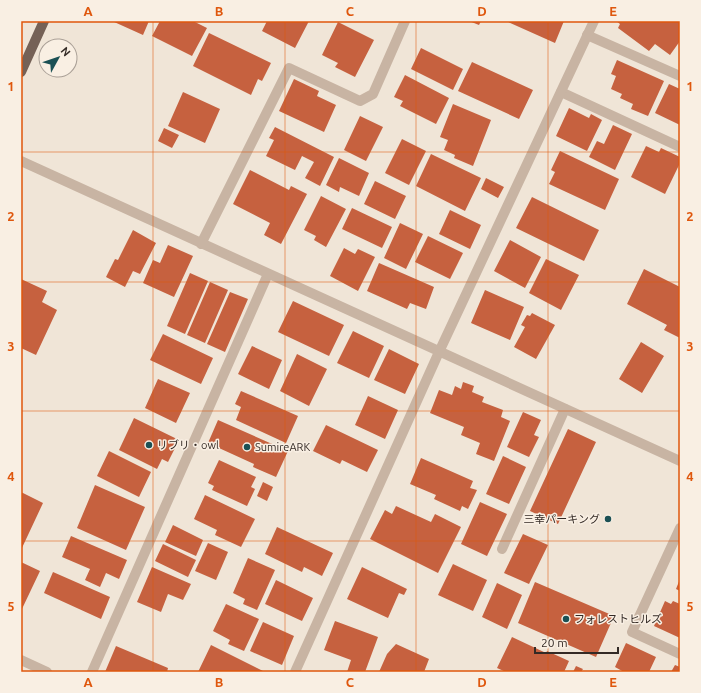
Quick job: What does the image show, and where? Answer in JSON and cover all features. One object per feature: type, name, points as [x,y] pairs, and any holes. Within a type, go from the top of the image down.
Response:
[{"type":"main road","points":[[21,72],[44,21]]},
{"type":"street","points":[[202,244],[288,68],[360,101],[373,94],[405,21]]},
{"type":"street","points":[[295,672],[439,352],[594,21]]},
{"type":"street","points":[[587,34],[680,76]]},
{"type":"street","points":[[561,92],[680,147]]},
{"type":"street","points":[[21,161],[680,461]]},
{"type":"street","points":[[92,672],[268,274]]},
{"type":"street","points":[[502,549],[565,409]]},
{"type":"street","points":[[680,528],[632,632],[680,654]]},
{"type":"street","points":[[21,660],[47,672]]},
{"type":"building","points":[[112,21],[149,21],[143,35]]},
{"type":"building","points":[[160,21],[193,21],[207,28],[192,56],[152,36]]},
{"type":"building","points":[[267,21],[309,21],[295,48],[262,31]]},
{"type":"building","points":[[469,21],[481,21],[479,25]]},
{"type":"building","points":[[506,21],[564,21],[555,43]]},
{"type":"building","points":[[616,21],[680,21],[680,41],[670,55],[655,44],[649,51],[618,28],[620,24]]},
{"type":"building","points":[[338,22],[374,40],[355,77],[335,67],[338,63],[322,55]]},
{"type":"building","points":[[209,33],[271,63],[262,81],[258,79],[251,95],[193,66]]},
{"type":"building","points":[[421,48],[463,69],[453,90],[411,69]]},
{"type":"building","points":[[617,60],[664,81],[648,116],[631,109],[633,104],[620,98],[622,94],[611,89],[616,76],[611,74]]},
{"type":"building","points":[[472,62],[533,90],[519,119],[458,91]]},
{"type":"building","points":[[405,75],[449,98],[436,124],[400,106],[403,101],[394,97]]},
{"type":"building","points":[[294,79],[319,91],[317,96],[336,105],[324,132],[279,111]]},
{"type":"building","points":[[669,84],[680,89],[680,125],[655,113]]},
{"type":"building","points":[[183,92],[220,109],[205,143],[168,126]]},
{"type":"building","points":[[453,104],[491,120],[473,166],[454,158],[455,155],[444,150],[448,140],[440,137]]},
{"type":"building","points":[[569,108],[589,118],[591,114],[602,120],[587,151],[556,136]]},
{"type":"building","points":[[360,116],[383,127],[366,161],[344,150]]},
{"type":"building","points":[[613,125],[632,134],[615,170],[589,157],[597,141],[604,144]]},
{"type":"building","points":[[275,127],[334,157],[320,186],[305,178],[314,162],[302,156],[295,170],[266,156],[274,140],[269,138]]},
{"type":"building","points":[[164,128],[179,135],[172,148],[158,141]]},
{"type":"building","points":[[402,139],[426,151],[409,185],[385,173]]},
{"type":"building","points":[[646,146],[659,152],[661,148],[680,157],[680,163],[665,194],[631,177]]},
{"type":"building","points":[[560,151],[619,179],[605,210],[549,184],[555,172],[551,170]]},
{"type":"building","points":[[431,154],[481,178],[465,211],[416,186]]},
{"type":"building","points":[[339,158],[369,173],[359,196],[340,187],[339,192],[326,185]]},
{"type":"building","points":[[250,170],[289,190],[291,186],[307,194],[281,244],[264,235],[270,223],[233,204]]},
{"type":"building","points":[[486,178],[504,187],[498,198],[481,189]]},
{"type":"building","points":[[375,181],[406,196],[395,219],[364,204]]},
{"type":"building","points":[[321,196],[346,209],[326,247],[314,240],[316,236],[304,230]]},
{"type":"building","points":[[532,197],[599,230],[584,261],[516,228]]},
{"type":"building","points":[[352,208],[392,227],[382,248],[342,229]]},
{"type":"building","points":[[450,210],[481,225],[470,249],[439,234]]},
{"type":"building","points":[[400,223],[423,234],[406,269],[384,258]]},
{"type":"building","points":[[133,230],[156,243],[140,274],[133,271],[125,287],[106,277],[115,259],[118,260]]},
{"type":"building","points":[[428,236],[463,253],[450,279],[415,262]]},
{"type":"building","points":[[510,240],[541,257],[525,288],[494,271]]},
{"type":"building","points":[[168,245],[193,256],[174,297],[143,283],[153,260],[160,263]]},
{"type":"building","points":[[344,248],[355,254],[358,249],[375,257],[358,291],[330,276]]},
{"type":"building","points":[[546,259],[579,275],[561,310],[529,293]]},
{"type":"building","points":[[379,263],[434,287],[426,309],[410,303],[407,309],[367,291]]},
{"type":"building","points":[[644,269],[680,287],[680,338],[664,330],[667,325],[627,304]]},
{"type":"building","points":[[190,273],[208,281],[185,334],[167,326]]},
{"type":"building","points":[[21,279],[47,291],[42,302],[57,310],[36,355],[21,348]]},
{"type":"building","points":[[210,282],[228,290],[205,343],[187,335]]},
{"type":"building","points":[[485,290],[524,307],[510,340],[471,323]]},
{"type":"building","points":[[230,292],[248,299],[225,352],[207,344]]},
{"type":"building","points":[[293,301],[344,325],[329,356],[278,332]]},
{"type":"building","points":[[532,313],[555,325],[536,359],[514,347],[525,327],[521,325],[527,315],[530,316]]},
{"type":"building","points":[[353,331],[384,346],[369,378],[337,363]]},
{"type":"building","points":[[163,334],[213,358],[201,384],[150,360]]},
{"type":"building","points":[[641,342],[664,356],[642,393],[619,379]]},
{"type":"building","points":[[252,346],[282,360],[269,389],[238,374]]},
{"type":"building","points":[[389,349],[419,364],[405,394],[374,380]]},
{"type":"building","points":[[297,354],[327,369],[309,406],[280,391]]},
{"type":"building","points":[[158,379],[190,393],[176,423],[145,408]]},
{"type":"building","points":[[463,382],[474,386],[472,392],[484,397],[482,402],[503,410],[501,417],[510,421],[494,461],[476,454],[480,443],[461,435],[464,427],[430,413],[439,390],[452,395],[455,386],[461,389]]},
{"type":"building","points":[[241,391],[298,416],[286,443],[236,420],[241,407],[235,404]]},
{"type":"building","points":[[368,396],[398,410],[385,439],[355,425]]},
{"type":"building","points":[[523,412],[541,420],[534,435],[539,437],[529,457],[507,447]]},
{"type":"building","name":"リブリ・owl","points":[[134,418],[179,440],[168,462],[162,459],[157,469],[119,450]]},
{"type":"building","name":"SumireARK","points":[[218,420],[288,451],[276,477],[253,467],[254,464],[208,443]]},
{"type":"building","points":[[326,425],[378,450],[367,472],[342,460],[340,464],[313,451]]},
{"type":"building","points":[[568,429],[596,442],[558,524],[530,511]]},
{"type":"building","points":[[109,451],[151,472],[139,497],[97,476]]},
{"type":"building","points":[[503,456],[526,467],[509,504],[486,494]]},
{"type":"building","points":[[421,458],[473,481],[470,488],[477,490],[468,509],[462,506],[460,511],[434,499],[436,495],[410,484]]},
{"type":"building","points":[[219,460],[256,477],[251,487],[255,489],[247,506],[212,490],[214,486],[208,483]]},
{"type":"building","points":[[263,482],[273,487],[267,501],[257,496]]},
{"type":"building","points":[[95,485],[145,507],[126,550],[77,528]]},
{"type":"building","points":[[21,492],[43,503],[21,550]]},
{"type":"building","points":[[205,495],[255,519],[241,547],[215,535],[217,530],[194,519]]},
{"type":"building","points":[[480,502],[507,514],[487,556],[461,544]]},
{"type":"building","points":[[396,506],[431,522],[435,514],[461,527],[438,573],[370,539],[385,510],[392,514]]},
{"type":"building","points":[[173,525],[203,540],[196,556],[165,542]]},
{"type":"building","points":[[277,527],[333,553],[322,576],[304,567],[302,572],[265,554]]},
{"type":"building","points":[[523,534],[548,545],[529,584],[504,573]]},
{"type":"building","points":[[71,536],[127,560],[119,579],[106,573],[100,587],[85,580],[90,569],[62,557]]},
{"type":"building","points":[[208,543],[228,552],[216,580],[195,571]]},
{"type":"building","points":[[163,544],[196,560],[188,577],[155,561]]},
{"type":"building","points":[[248,558],[275,570],[257,610],[243,604],[245,599],[233,593]]},
{"type":"building","points":[[21,562],[40,571],[21,611]]},
{"type":"building","points":[[453,564],[487,580],[473,611],[438,595]]},
{"type":"building","points":[[152,567],[191,584],[183,600],[168,594],[161,612],[137,602]]},
{"type":"building","points":[[362,567],[407,589],[404,595],[399,593],[388,618],[347,599]]},
{"type":"building","points":[[53,572],[110,597],[101,619],[44,593]]},
{"type":"building","points":[[680,579],[680,591],[676,589]]},
{"type":"building","points":[[276,580],[313,598],[302,621],[265,604]]},
{"type":"building","name":"フォレストヒルズ","points":[[535,582],[614,616],[596,657],[518,623]]},
{"type":"building","points":[[497,583],[522,595],[507,629],[482,617]]},
{"type":"building","points":[[665,601],[671,604],[673,601],[680,604],[680,638],[654,626]]},
{"type":"building","points":[[226,604],[259,619],[244,651],[228,644],[230,640],[213,631]]},
{"type":"building","points":[[335,621],[378,637],[365,672],[347,672],[351,660],[324,650]]},
{"type":"building","points":[[263,622],[294,636],[282,665],[250,651]]},
{"type":"building","points":[[512,637],[546,653],[547,651],[569,661],[564,672],[506,672],[497,668]]},
{"type":"building","points":[[626,643],[656,657],[649,672],[624,672],[615,667]]},
{"type":"building","points":[[396,644],[429,659],[424,672],[379,672],[387,654]]},
{"type":"building","points":[[211,645],[265,672],[198,672]]},
{"type":"building","points":[[116,646],[168,668],[167,672],[105,672]]},
{"type":"building","points":[[675,665],[680,667],[680,672],[671,672]]},
{"type":"building","points":[[576,666],[583,669],[581,672],[573,672]]},
{"type":"place","name":"リブリ・owl","points":[[149,445]]},
{"type":"place","name":"SumireARK","points":[[247,447]]},
{"type":"place","name":"三幸パーキング","points":[[608,519]]},
{"type":"place","name":"フォレストヒルズ","points":[[566,619]]}]
